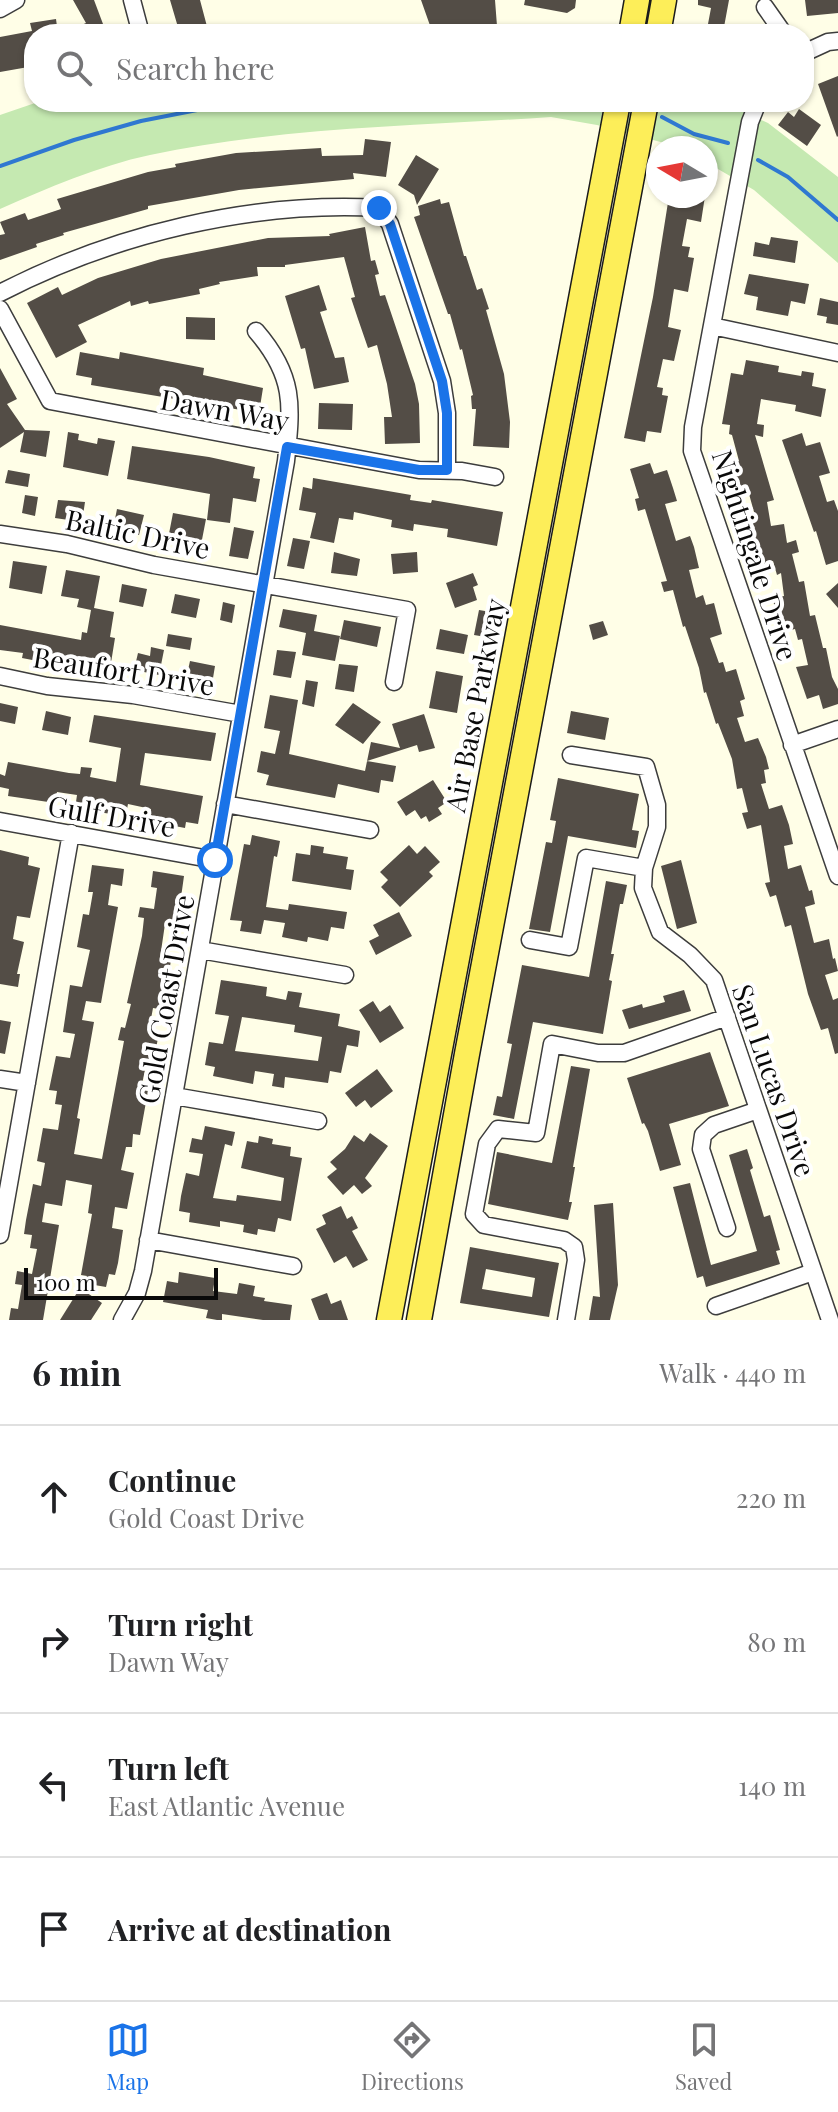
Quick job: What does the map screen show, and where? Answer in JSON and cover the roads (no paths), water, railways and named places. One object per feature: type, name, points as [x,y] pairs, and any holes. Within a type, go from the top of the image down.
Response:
[{"type":"main road","points":[[633,24],[637,0]]},
{"type":"main road","points":[[660,24],[664,0]]},
{"type":"main road","name":"Air Base Parkway","points":[[389,1320],[616,112]]},
{"type":"main road","name":"Air Base Parkway","points":[[419,1320],[644,112]]},
{"type":"street","points":[[0,9],[16,0]]},
{"type":"street","points":[[132,0],[138,24]]},
{"type":"street","points":[[765,7],[777,24]]},
{"type":"street","points":[[814,48],[838,41]]},
{"type":"street","name":"Nightingale Drive","points":[[754,112],[693,427],[692,451],[838,876]]},
{"type":"street","points":[[0,293],[79,258],[184,226],[290,211],[379,208],[390,224],[442,381],[447,413],[447,470]]},
{"type":"street","name":"Dawn Way","points":[[0,309],[50,401],[419,470],[447,470],[495,477]]},
{"type":"street","points":[[712,326],[838,353]]},
{"type":"street","name":"Gold Coast Drive","points":[[122,1320],[137,1293],[148,1240],[287,447],[291,408],[287,387],[275,353],[256,331]]},
{"type":"street","name":"Baltic Drive","points":[[0,534],[67,544],[154,565],[407,610],[394,682]]},
{"type":"street","name":"Beaufort Drive","points":[[0,676],[47,686],[133,695],[241,714]]},
{"type":"street","points":[[792,745],[838,729]]},
{"type":"street","points":[[530,940],[569,947],[586,858],[644,868],[657,827],[657,805],[646,767],[571,755]]},
{"type":"street","points":[[225,804],[370,830]]},
{"type":"street","name":"Gulf Drive","points":[[0,821],[215,860]]},
{"type":"street","points":[[0,1231],[71,833]]},
{"type":"street","name":"San Lucas Drive","points":[[644,868],[643,888],[660,932],[690,955],[714,980],[830,1320]]},
{"type":"street","points":[[200,950],[345,975]]},
{"type":"street","points":[[566,1320],[576,1260],[574,1247],[564,1240],[484,1225],[474,1214],[487,1144],[498,1129],[536,1133],[552,1044],[598,1053],[624,1053],[727,1017]]},
{"type":"street","points":[[0,1079],[27,1083]]},
{"type":"street","points":[[174,1096],[318,1121]]},
{"type":"street","points":[[727,1228],[701,1149],[703,1135],[714,1125],[758,1110]]},
{"type":"street","points":[[148,1240],[293,1266]]},
{"type":"street","points":[[716,1306],[813,1272]]},
{"type":"waterway","points":[[0,166],[74,140],[187,112]]},
{"type":"waterway","points":[[662,117],[694,134],[728,143]]},
{"type":"waterway","points":[[758,160],[788,177],[838,220]]}]
